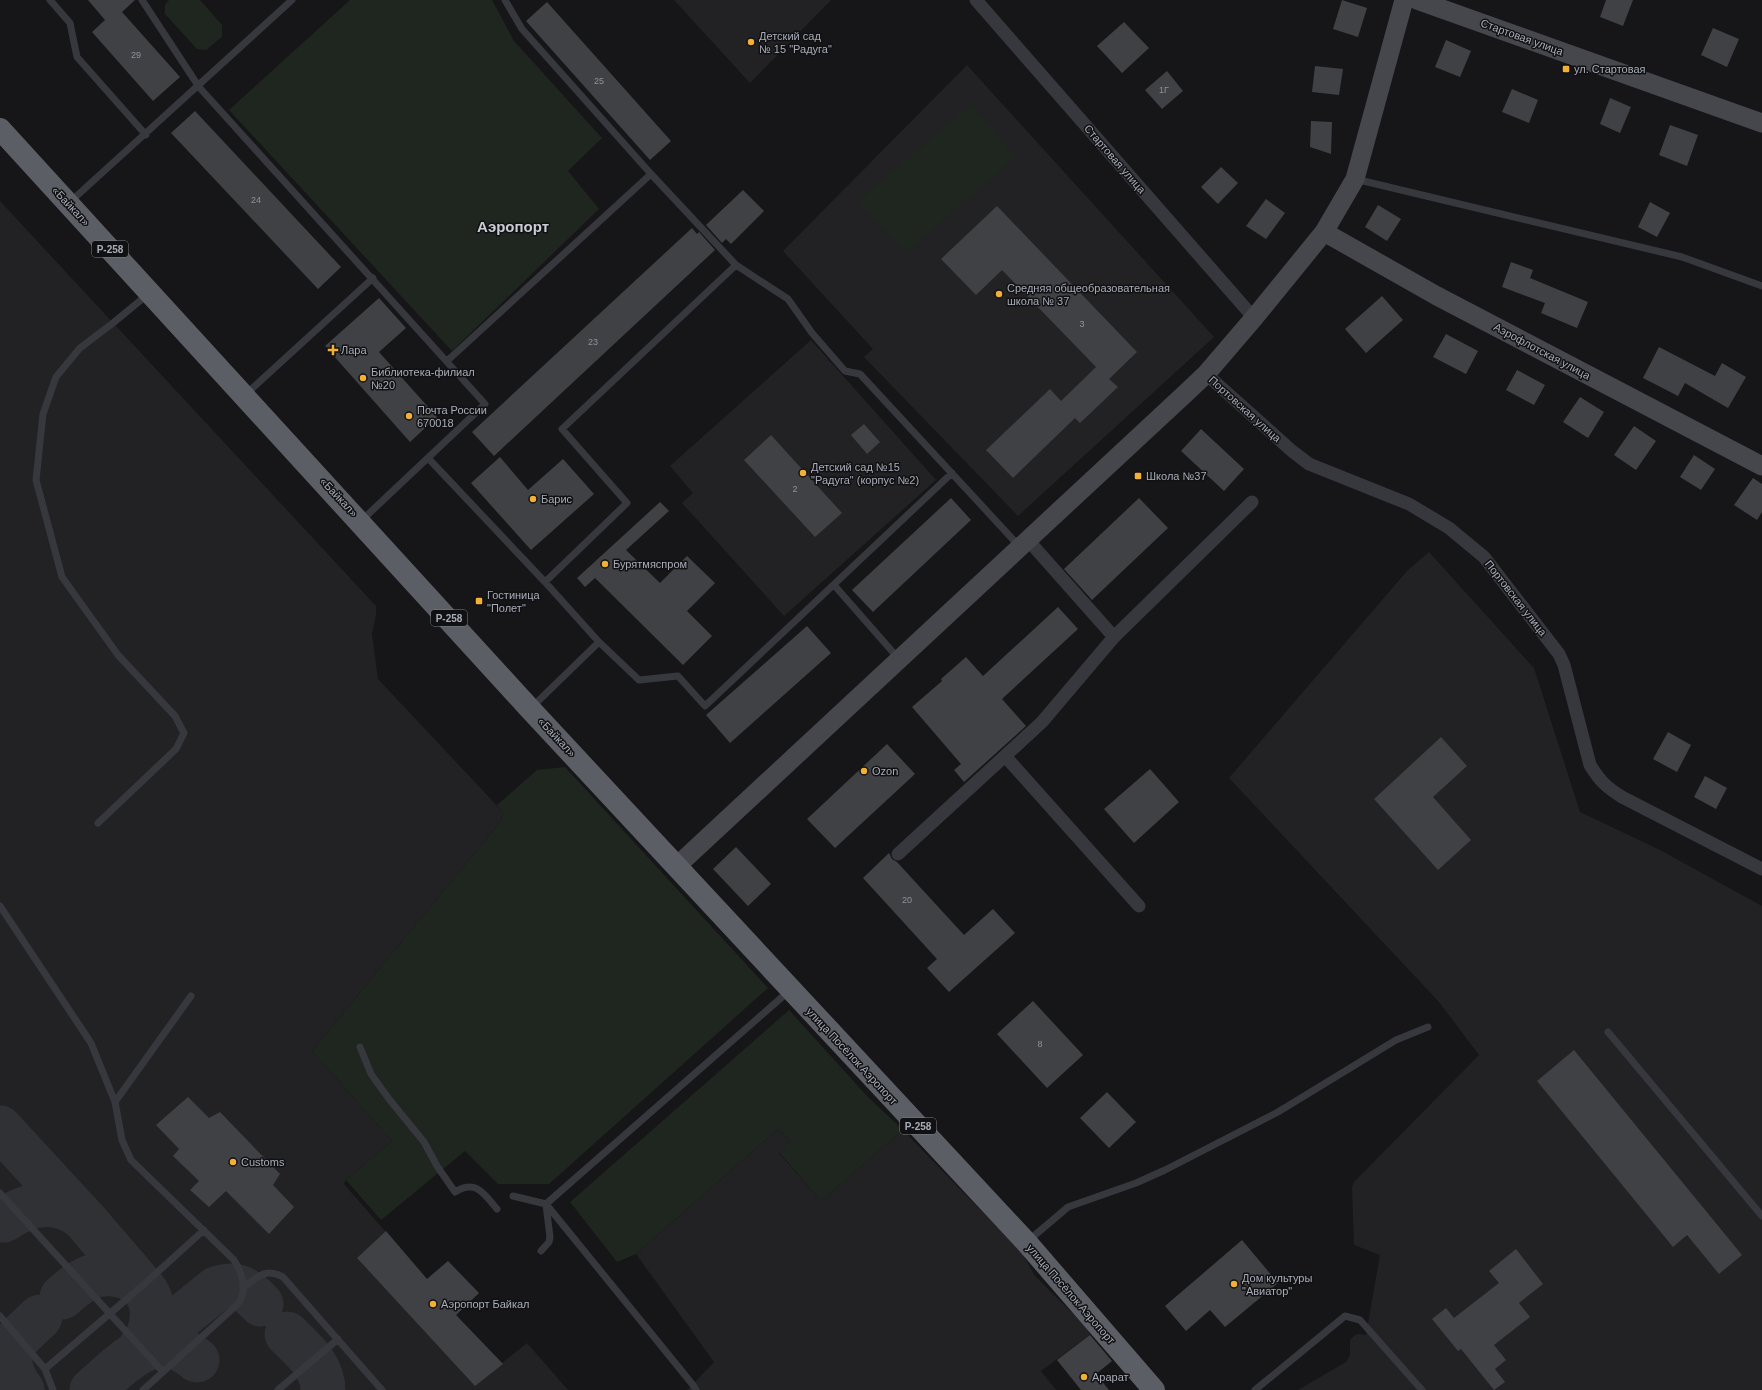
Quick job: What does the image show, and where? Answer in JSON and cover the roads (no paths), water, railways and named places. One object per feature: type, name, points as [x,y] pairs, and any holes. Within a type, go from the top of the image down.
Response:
[{"type":"highway","name":"«Байкал»","points":[[0,129],[361,521],[530,709],[678,865]]},
{"type":"highway","name":"улица Посёлок Аэропорт","points":[[678,865],[1026,1243],[1154,1390]]},
{"type":"main road","points":[[678,865],[1206,374],[1254,318],[1324,232],[1355,179],[1404,0]]},
{"type":"main road","name":"Стартовая улица","points":[[1417,0],[1762,123]]},
{"type":"main road","name":"Аэрофлотская улица","points":[[1324,232],[1437,296],[1762,466]]},
{"type":"street","name":"Стартовая улица","points":[[976,0],[1254,318]]},
{"type":"street","name":"Портовская улица","points":[[1206,374],[1292,452],[1309,464],[1409,504],[1449,528],[1484,557],[1559,654],[1564,665],[1590,765],[1599,779],[1609,789],[1762,869]]},
{"type":"street","points":[[898,854],[1042,722],[1114,637],[1252,502]]},
{"type":"street","points":[[1024,544],[1114,637]]},
{"type":"street","points":[[1005,756],[1139,906]]},
{"type":"lane","points":[[50,0],[70,23],[77,57],[146,135]]},
{"type":"lane","points":[[142,0],[199,86],[485,404],[361,521]]},
{"type":"lane","points":[[69,204],[292,0]]},
{"type":"lane","points":[[505,0],[522,29],[651,174],[736,265],[788,299],[812,333],[846,371],[860,374],[952,473],[1024,544]]},
{"type":"lane","points":[[447,361],[651,174]]},
{"type":"lane","points":[[1355,179],[1682,257],[1762,286]]},
{"type":"lane","points":[[545,582],[627,503],[562,429],[736,265]]},
{"type":"lane","points":[[244,395],[373,278]]},
{"type":"lane","points":[[98,823],[176,749],[184,733],[175,716],[118,655],[62,577],[36,480],[43,414],[56,376],[80,348],[113,324],[150,292]]},
{"type":"lane","points":[[428,458],[545,582],[599,642],[639,680],[678,676],[705,706],[952,473]]},
{"type":"lane","points":[[834,585],[899,660]]},
{"type":"lane","points":[[530,709],[599,642]]},
{"type":"lane","points":[[0,906],[90,1043],[115,1102],[122,1140],[131,1160],[234,1260],[242,1273],[243,1297],[238,1304],[143,1390]]},
{"type":"lane","points":[[546,1204],[791,989]]},
{"type":"lane","points":[[115,1102],[191,996]]},
{"type":"lane","points":[[1026,1243],[1068,1207],[1136,1183],[1165,1170],[1278,1112],[1396,1040],[1428,1027]]},
{"type":"lane","points":[[1608,1032],[1762,1216]]},
{"type":"lane","points":[[360,1047],[371,1074],[424,1142],[437,1166],[455,1192],[464,1187],[472,1186],[484,1194],[497,1209]]},
{"type":"lane","points":[[0,1193],[163,1372]]},
{"type":"lane","points":[[513,1196],[546,1204],[693,1384],[696,1390]]},
{"type":"lane","points":[[541,1251],[549,1242],[550,1237],[546,1204]]},
{"type":"lane","points":[[45,1369],[110,1314],[204,1230]]},
{"type":"lane","points":[[243,1288],[263,1274],[273,1272],[283,1277],[382,1390]]},
{"type":"lane","points":[[0,1316],[45,1369],[53,1390]]},
{"type":"lane","points":[[1254,1390],[1345,1316],[1360,1320],[1422,1390]]},
{"type":"lane","points":[[278,1390],[338,1339]]},
{"type":"place","name":"Детский сад № 15 \"Радуга\"","points":[[751,42]]},
{"type":"place","name":"ул. Стартовая","points":[[1566,69]]},
{"type":"place","name":"Средняя общеобразовательная школа № 37","points":[[999,294]]},
{"type":"place","name":"Лара","points":[[333,350]]},
{"type":"place","name":"Библиотека-филиал №20","points":[[363,378]]},
{"type":"place","name":"Почта России 670018","points":[[409,416]]},
{"type":"place","name":"Детский сад №15 \"Радуга\" (корпус №2)","points":[[803,473]]},
{"type":"place","name":"Школа №37","points":[[1138,476]]},
{"type":"place","name":"Барис","points":[[533,499]]},
{"type":"place","name":"Бурятмяспром","points":[[605,564]]},
{"type":"place","name":"Гостиница \"Полет\"","points":[[479,601]]},
{"type":"place","name":"Ozon","points":[[864,771]]},
{"type":"place","name":"Customs","points":[[233,1162]]},
{"type":"place","name":"Дом культуры \"Авиатор\"","points":[[1234,1284]]},
{"type":"place","name":"Аэропорт Байкал","points":[[433,1304]]},
{"type":"place","name":"Арарат","points":[[1084,1377]]},
{"type":"district","name":"Аэропорт","points":[[513,226]]}]
